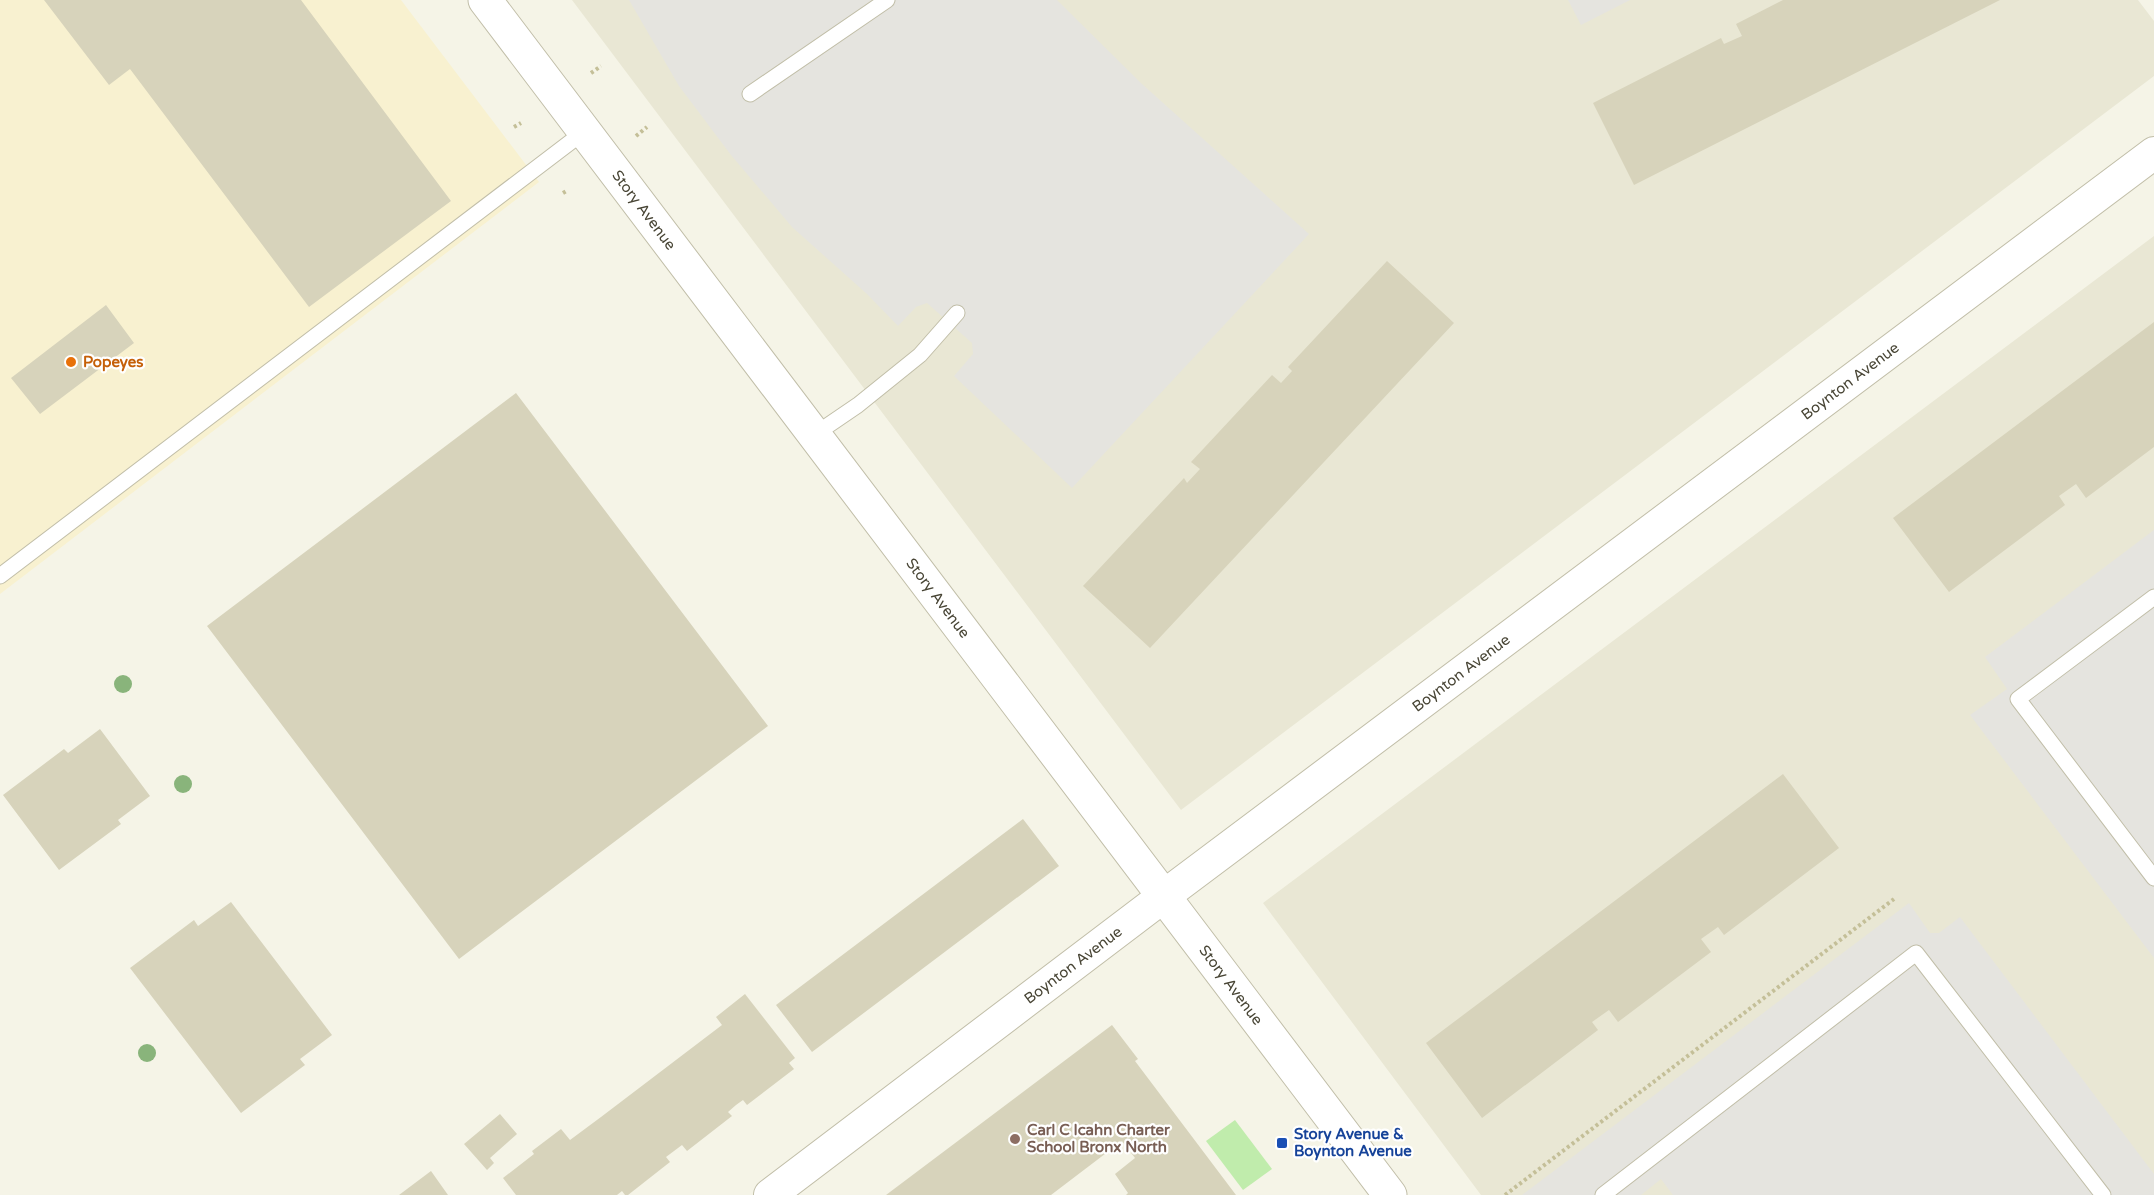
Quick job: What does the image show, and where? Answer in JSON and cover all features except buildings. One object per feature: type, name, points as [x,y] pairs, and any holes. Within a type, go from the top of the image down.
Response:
[{"type":"street","name":"Story Avenue","points":[[485,0],[1390,1195]]},
{"type":"street","name":"Boynton Avenue","points":[[770,1195],[1164,896],[2154,153]]},
{"type":"lane","points":[[750,94],[887,0]]},
{"type":"lane","points":[[0,576],[585,131]]},
{"type":"lane","points":[[814,435],[858,405],[920,355],[957,313]]},
{"type":"lane","points":[[2154,597],[2018,699],[2154,878]]},
{"type":"lane","points":[[1603,1195],[1917,953],[2103,1195]]},
{"type":"path","points":[[591,73],[601,66]]},
{"type":"path","points":[[514,128],[521,123]]},
{"type":"path","points":[[636,136],[647,127]]},
{"type":"path","points":[[563,194],[568,190]]},
{"type":"path","points":[[1505,1195],[1894,899]]},
{"type":"shaded area","points":[[0,0],[401,0],[539,182],[0,594]]},
{"type":"shaded area","points":[[572,0],[2138,0],[2154,21],[2154,76],[1181,810]]},
{"type":"shaded area","points":[[629,0],[1057,0],[1142,84],[1309,234],[1072,488],[954,376],[973,354],[972,343],[927,303],[916,307],[898,326],[867,294],[792,227],[731,155],[679,86]]},
{"type":"shaded area","points":[[1568,0],[1630,0],[1581,25]]},
{"type":"shaded area","points":[[2154,236],[2154,1195],[1481,1195],[1263,903]]},
{"type":"shaded area","points":[[2154,530],[2154,958],[1970,715],[2007,689],[1985,657]]},
{"type":"shaded area","points":[[1909,903],[1930,933],[1939,933],[1960,917],[2154,1174],[2154,1195],[1673,1195],[1661,1179],[1641,1195],[1522,1195]]},
{"type":"green space","points":[[1235,1120],[1272,1169],[1243,1190],[1206,1141]]},
{"type":"place","name":"Popeyes","points":[[71,362]]},
{"type":"place","name":"Carl C Icahn Charter School Bronx North","points":[[1015,1139]]},
{"type":"place","name":"Story Avenue & Boynton Avenue","points":[[1282,1143]]}]
